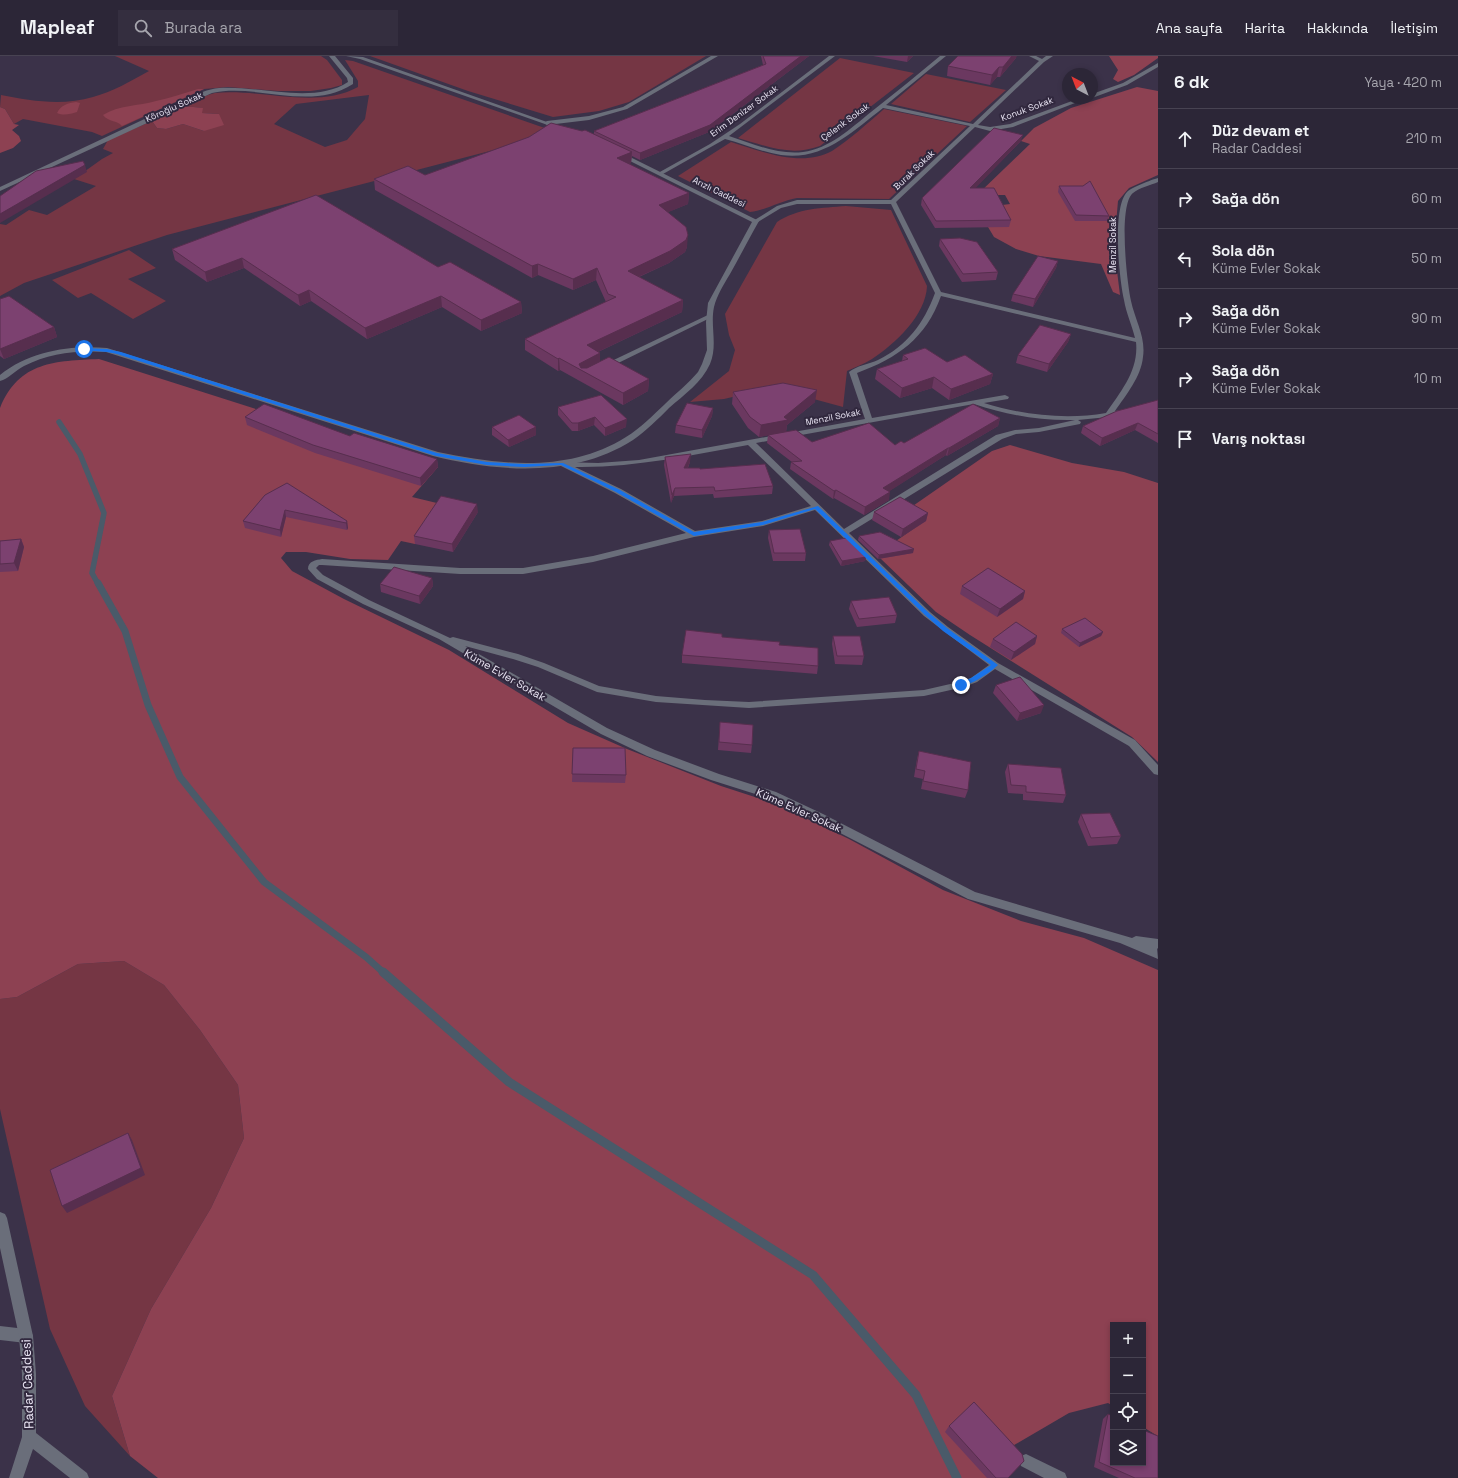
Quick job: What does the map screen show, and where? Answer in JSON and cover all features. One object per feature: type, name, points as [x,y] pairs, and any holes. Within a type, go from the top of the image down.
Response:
[{"type":"street","name":"Köroğlu Sokak","points":[[0,189],[189,100],[210,92],[225,90],[307,94],[329,92],[347,87],[351,83],[350,78],[332,56]]},
{"type":"street","points":[[349,56],[358,57],[568,130]]},
{"type":"street","points":[[547,123],[589,118],[625,108],[715,56]]},
{"type":"street","name":"Erim Denizer Sokak","points":[[661,174],[725,137],[832,56]]},
{"type":"street","name":"Çelenk Sokak","points":[[725,137],[776,152],[789,154],[803,155],[818,151],[829,146],[882,106],[943,56]]},
{"type":"street","points":[[1032,56],[1042,61]]},
{"type":"street","name":"Burak Sokak","points":[[756,220],[779,207],[797,202],[893,202],[1042,61],[1050,56]]},
{"type":"street","points":[[1098,94],[1125,84],[1157,66]]},
{"type":"street","name":"Konuk Sokak","points":[[974,125],[990,129],[1005,128],[1068,104]]},
{"type":"street","name":"Çelenk Sokak","points":[[882,106],[974,125]]},
{"type":"street","name":"Arızlı Caddesi","points":[[612,150],[756,220]]},
{"type":"street","points":[[1155,182],[1158,187]]},
{"type":"street","name":"Menzil Sokak","points":[[1108,415],[1130,381],[1138,364],[1140,351],[1139,341],[1124,288],[1121,250],[1124,207],[1127,196],[1130,192],[1155,182]]},
{"type":"street","points":[[869,421],[853,372],[871,366],[890,357],[904,346],[926,322],[934,307],[938,293],[893,202]]},
{"type":"street","points":[[0,379],[17,367],[51,354],[84,349],[107,350],[436,454],[487,464],[524,466],[561,464],[589,457],[628,440],[639,432],[700,375],[711,351],[711,304],[756,220]]},
{"type":"street","points":[[938,293],[1139,341]]},
{"type":"street","points":[[598,370],[710,316]]},
{"type":"street","points":[[974,402],[1005,397]]},
{"type":"street","name":"Menzil Sokak","points":[[561,464],[598,465],[640,462],[974,402],[1010,413],[1048,418],[1076,418],[1108,415],[1129,410]]},
{"type":"street","points":[[843,533],[999,437],[1015,432],[1060,426],[1108,415]]},
{"type":"street","points":[[751,443],[933,619],[995,665],[1132,743],[1158,771]]},
{"type":"street","points":[[561,464],[618,491],[694,534]]},
{"type":"street","name":"Küme Evler Sokak","points":[[816,507],[763,523],[694,534],[622,553],[558,566],[524,571],[460,571],[322,562],[316,563],[312,566],[312,570],[340,588],[366,602],[442,637],[604,731],[651,753],[779,798],[972,896],[1122,939],[1158,954]]},
{"type":"street","name":"Küme Evler Sokak","points":[[442,637],[514,656],[541,665],[597,689],[656,699],[705,703],[749,705],[791,704],[924,693],[961,685],[974,680],[995,665]]},
{"type":"street","name":"Küme Evler Sokak","points":[[1122,939],[1158,944]]},
{"type":"street","name":"Radar Caddesi","points":[[0,1218],[26,1336],[29,1374],[29,1437],[16,1478]]},
{"type":"street","points":[[0,1333],[26,1336]]},
{"type":"street","points":[[29,1437],[82,1478]]},
{"type":"street","points":[[1026,1461],[1060,1478]]},
{"type":"shaded area","points":[[115,56],[321,56],[327,60],[342,80],[342,85],[311,91],[278,91],[228,87],[204,89],[102,136],[92,132],[23,119],[14,124],[5,109],[0,107],[1,95],[47,102],[82,100],[114,89],[149,71]]},
{"type":"shaded area","points":[[370,56],[706,56],[629,102],[599,111],[553,117],[468,91]]},
{"type":"shaded area","points":[[1109,56],[1158,56],[1158,58],[1134,75],[1118,82],[1113,79],[1118,70]]},
{"type":"shaded area","points":[[840,58],[914,73],[820,146],[799,151],[769,147],[738,138]]},
{"type":"shaded area","points":[[345,60],[353,61],[559,133],[167,235],[24,283],[0,296],[0,224],[6,225],[29,210],[47,215],[96,186],[74,179],[113,153],[103,149],[108,140],[152,121],[157,128],[166,129],[183,124],[204,131],[219,114],[202,113],[202,108],[184,106],[215,93],[232,92],[306,98],[324,97],[342,94],[358,87],[358,81]],"holes":[[[369,95],[365,119],[347,140],[325,147],[274,124],[296,104]]]},
{"type":"shaded area","points":[[926,74],[1006,90],[970,122],[891,104]]},
{"type":"shaded area","points":[[1137,87],[1158,91],[1158,175],[1129,188],[1118,201],[1114,247],[1120,295],[1113,292],[1101,264],[1039,256],[1016,249],[994,237],[988,227],[1009,226],[994,206],[1010,204],[1005,195],[977,195],[1030,144],[1021,141],[1034,128],[1071,108],[1084,104],[1098,104],[1098,99]]},
{"type":"shaded area","points":[[198,89],[204,89],[122,126],[107,119],[103,115],[122,107],[149,103]]},
{"type":"shaded area","points":[[76,102],[80,103],[77,112],[65,115],[57,113],[65,105]]},
{"type":"shaded area","points":[[184,106],[203,108],[202,113],[219,114],[224,125],[204,131],[183,124],[166,129],[157,128],[152,121]]},
{"type":"shaded area","points":[[0,107],[5,109],[14,124],[19,125],[12,130],[19,136],[21,141],[13,148],[0,153]]},
{"type":"shaded area","points":[[884,109],[967,126],[889,199],[797,198],[750,212],[678,176],[731,142],[755,150],[781,156],[808,158],[820,156],[832,151],[845,142]]},
{"type":"shaded area","points":[[846,206],[891,210],[927,286],[921,308],[908,328],[881,353],[869,361],[847,371],[843,407],[788,392],[758,391],[724,399],[690,402],[729,371],[735,350],[729,335],[725,314],[777,222],[785,217],[802,211]]},
{"type":"shaded area","points":[[129,250],[156,268],[128,279],[166,301],[133,319],[91,293],[78,298],[52,280]]},
{"type":"shaded area","points":[[99,359],[438,467],[412,497],[441,504],[415,544],[401,541],[388,560],[350,559],[306,552],[286,552],[281,558],[292,571],[344,599],[449,650],[568,723],[627,749],[721,786],[776,804],[849,839],[943,890],[1021,921],[1084,938],[1158,970],[1158,1440],[1156,1435],[1146,1429],[1146,1322],[1110,1322],[1110,1404],[1108,1403],[1069,1413],[1009,1448],[1002,1478],[158,1478],[130,1456],[112,1396],[151,1309],[211,1208],[244,1138],[238,1085],[200,1030],[164,985],[124,961],[78,964],[17,997],[0,999],[0,408],[8,392],[17,381],[28,372],[54,363]]},
{"type":"shaded area","points":[[1010,445],[1072,463],[1124,472],[1158,483],[1158,762],[1132,737],[936,612],[880,558],[893,543],[925,521],[907,510],[992,451]]},
{"type":"shaded area","points":[[124,961],[164,985],[200,1030],[238,1085],[244,1138],[211,1208],[151,1309],[112,1396],[130,1456],[85,1406],[50,1329],[0,1109],[0,999],[17,997],[78,964]]},
{"type":"building","points":[[763,56],[801,56],[710,125],[640,153],[594,131],[766,64]]},
{"type":"building","points":[[958,56],[1012,56],[1003,67],[999,67],[992,75],[948,66]]},
{"type":"building","points":[[551,123],[582,131],[585,130],[632,152],[617,158],[689,193],[659,205],[686,227],[688,235],[686,240],[670,251],[628,271],[683,300],[587,345],[600,353],[579,364],[581,368],[587,368],[609,357],[649,379],[623,393],[559,358],[558,359],[525,339],[616,297],[608,294],[597,268],[573,279],[538,264],[532,266],[374,179],[408,166],[425,175],[529,137]]},
{"type":"building","points":[[994,128],[1023,135],[970,188],[994,188],[1011,220],[936,221],[922,198]]},
{"type":"building","points":[[83,161],[85,165],[0,214],[0,196],[36,171]]},
{"type":"building","points":[[1090,181],[1109,216],[1076,215],[1059,186],[1083,186]]},
{"type":"building","points":[[316,195],[438,267],[450,262],[521,302],[481,320],[441,296],[365,328],[309,290],[298,295],[242,258],[205,272],[172,249]]},
{"type":"building","points":[[960,238],[977,242],[998,272],[963,274],[940,239]]},
{"type":"building","points":[[1038,256],[1058,261],[1035,299],[1013,294]]},
{"type":"building","points":[[9,296],[54,327],[0,349],[0,299]]},
{"type":"building","points":[[1040,325],[1071,334],[1049,364],[1018,355]]},
{"type":"building","points":[[925,348],[947,362],[965,355],[993,374],[951,389],[934,377],[902,388],[877,369],[908,359],[903,355]]},
{"type":"building","points":[[783,383],[817,390],[784,417],[788,420],[761,425],[750,417],[733,392]]},
{"type":"building","points":[[601,395],[627,419],[605,428],[595,417],[578,423],[572,423],[558,407]]},
{"type":"building","points":[[1158,400],[1158,434],[1138,423],[1102,438],[1083,426],[1117,411]]},
{"type":"building","points":[[687,403],[713,408],[702,430],[676,425]]},
{"type":"building","points":[[264,404],[350,436],[354,433],[437,459],[420,478],[313,445],[245,417]]},
{"type":"building","points":[[973,404],[1000,418],[883,488],[890,492],[865,507],[836,490],[834,491],[791,462],[802,461],[768,435],[796,430],[812,442],[869,423],[895,445],[901,441],[904,443]]},
{"type":"building","points":[[519,415],[536,427],[508,440],[492,427]]},
{"type":"building","points":[[691,454],[684,468],[700,469],[765,464],[773,486],[715,491],[714,487],[675,488],[672,495],[665,457]]},
{"type":"building","points":[[287,483],[347,521],[346,523],[285,510],[280,530],[243,521],[265,495]]},
{"type":"building","points":[[441,496],[477,504],[452,544],[414,536]]},
{"type":"building","points":[[900,497],[928,513],[903,529],[874,512]]},
{"type":"building","points":[[800,529],[806,553],[774,553],[769,530]]},
{"type":"building","points":[[880,532],[914,549],[879,555],[859,536]]},
{"type":"building","points":[[846,538],[866,557],[842,561],[830,541]]},
{"type":"building","points":[[21,539],[14,563],[0,564],[0,541]]},
{"type":"building","points":[[394,567],[432,578],[419,596],[380,584]]},
{"type":"building","points":[[988,568],[1025,591],[1000,609],[962,586]]},
{"type":"building","points":[[889,597],[897,615],[859,619],[851,601]]},
{"type":"building","points":[[1085,618],[1103,632],[1080,643],[1062,629]]},
{"type":"building","points":[[1016,622],[1037,636],[1014,652],[993,639]]},
{"type":"building","points":[[686,630],[722,634],[722,637],[780,642],[779,645],[818,648],[818,666],[682,655]]},
{"type":"building","points":[[833,636],[860,636],[864,656],[837,656]]},
{"type":"building","points":[[1020,677],[1044,705],[1020,713],[996,685]]},
{"type":"building","points":[[720,722],[753,725],[752,745],[719,742]]},
{"type":"building","points":[[573,748],[625,748],[626,775],[572,774]]},
{"type":"building","points":[[919,751],[971,762],[968,790],[923,781],[925,771],[916,769]]},
{"type":"building","points":[[1008,764],[1061,768],[1066,795],[1026,792],[1026,786],[1011,785]]},
{"type":"building","points":[[1110,813],[1121,836],[1091,838],[1081,814]]},
{"type":"building","points":[[128,1133],[141,1168],[62,1206],[50,1170]]},
{"type":"building","points":[[974,1402],[1022,1454],[1024,1461],[1008,1478],[996,1478],[949,1426]]},
{"type":"building","points":[[1108,1414],[1110,1415],[1110,1466],[1146,1466],[1146,1431],[1158,1436],[1158,1478],[1135,1478],[1099,1462]]},
{"type":"waterway","points":[[59,422],[80,454],[104,513],[92,573],[98,584]]},
{"type":"waterway","points":[[98,583],[125,631],[148,705],[180,777],[264,882],[366,957],[384,973]]},
{"type":"waterway","points":[[383,972],[509,1082],[813,1275],[916,1395],[957,1478]]},
{"type":"route","points":[[84,349],[107,350],[119,353],[367,434],[464,461],[524,466],[561,464],[618,491],[694,534],[744,527],[778,520],[816,507],[927,614],[966,645],[995,665],[974,680],[961,685]]}]
